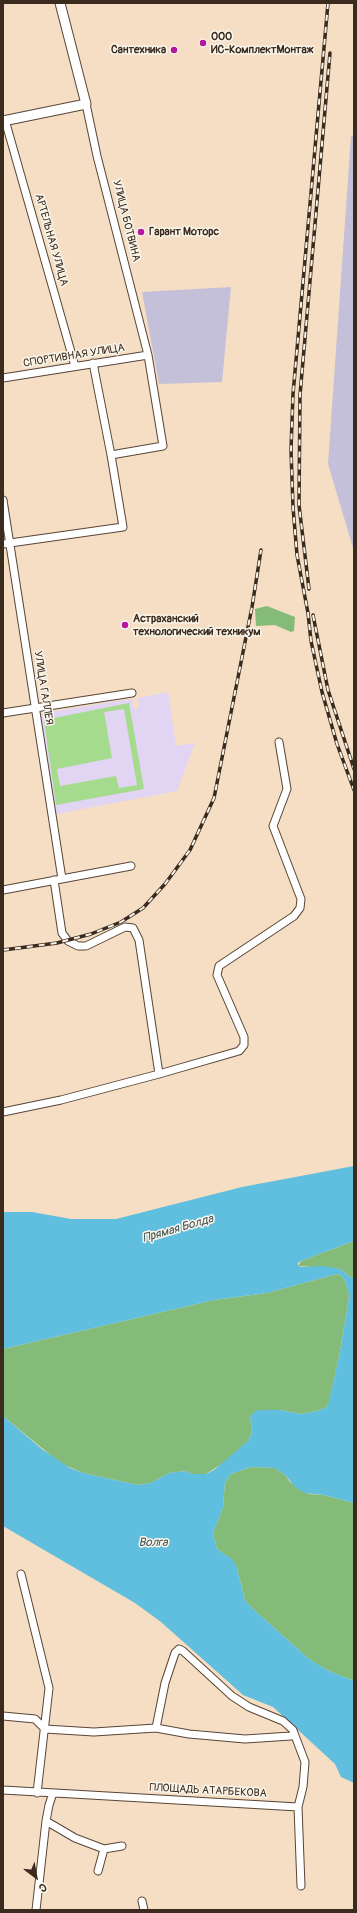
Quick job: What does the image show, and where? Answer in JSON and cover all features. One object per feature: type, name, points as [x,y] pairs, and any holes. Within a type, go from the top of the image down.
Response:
[{"type":"street","name":"УЛИЦА БОТВИНА","points":[[60,3],[86,104],[97,156],[148,355],[163,446],[111,455]]},
{"type":"street","points":[[4,120],[86,104]]},
{"type":"street","name":"АРТЕЛЬНАЯ УЛИЦА","points":[[4,120],[75,366]]},
{"type":"street","name":"СПОРТИВНАЯ УЛИЦА","points":[[3,378],[148,355]]},
{"type":"street","points":[[7,544],[123,527],[93,363]]},
{"type":"street","name":"УЛИЦА ГАЛЛЕЯ","points":[[3,500],[7,544],[35,708],[58,879],[62,934],[68,941],[78,946],[86,946],[125,927],[133,928],[138,940],[158,1074]]},
{"type":"street","points":[[3,713],[132,693]]},
{"type":"street","points":[[3,1112],[61,1100],[158,1074],[239,1051],[244,1045],[244,1037],[217,975],[219,966],[294,916],[300,908],[301,899],[273,826],[287,789],[279,742]]},
{"type":"street","points":[[3,890],[131,866]]},
{"type":"street","points":[[21,1574],[49,1688],[37,1793]]},
{"type":"street","points":[[156,1728],[164,1683],[175,1653],[179,1650],[184,1651],[232,1696],[249,1707],[283,1720],[293,1730],[293,1734],[305,1762],[303,1787],[298,1807],[301,1886]]},
{"type":"street","points":[[3,1716],[35,1719],[45,1729],[94,1732],[156,1728],[189,1734],[244,1739],[293,1734]]},
{"type":"street","name":"ПЛОЩАДЬ АТАРБЕКОВА","points":[[3,1790],[298,1807]]},
{"type":"street","points":[[36,1910],[46,1821],[53,1793]]},
{"type":"street","points":[[46,1821],[75,1838],[104,1849],[122,1846]]},
{"type":"street","points":[[98,1871],[104,1849]]},
{"type":"street","points":[[142,1901],[144,1910]]},
{"type":"shaded area","points":[[354,135],[354,551],[328,464],[351,136]]},
{"type":"shaded area","points":[[231,287],[222,382],[159,384],[142,292]]},
{"type":"shaded area","points":[[168,692],[176,746],[195,743],[177,791],[56,814],[39,714],[129,699],[132,699],[134,709],[139,708],[138,698]]},
{"type":"green space","points":[[267,606],[295,617],[294,631],[291,632],[275,625],[256,626],[255,609]]},
{"type":"green space","points":[[129,703],[144,789],[56,805],[44,720]],"holes":[[[124,709],[137,785],[119,788],[116,776],[60,786],[57,769],[112,758],[104,712]]]},
{"type":"green space","points":[[354,1241],[354,1278],[350,1277],[340,1269],[298,1266],[301,1261]]},
{"type":"green space","points":[[337,1274],[342,1276],[345,1281],[349,1295],[339,1357],[327,1407],[317,1411],[301,1414],[280,1410],[259,1410],[250,1417],[252,1431],[249,1440],[228,1460],[206,1474],[192,1474],[185,1471],[169,1473],[151,1483],[138,1485],[83,1473],[60,1463],[3,1416],[3,1349],[214,1300],[267,1293]]},
{"type":"green space","points":[[251,1467],[275,1468],[285,1475],[290,1482],[309,1494],[324,1495],[354,1503],[354,1681],[327,1670],[309,1659],[253,1609],[245,1600],[237,1568],[227,1556],[217,1549],[213,1534],[223,1507],[225,1482],[231,1474]]},
{"type":"water","name":"Волга","points":[[354,1166],[354,1241],[301,1261],[298,1263],[298,1266],[324,1266],[340,1269],[350,1277],[354,1278],[354,1503],[324,1495],[305,1493],[296,1488],[285,1475],[275,1468],[251,1467],[231,1474],[225,1482],[223,1507],[213,1534],[217,1549],[233,1560],[237,1568],[245,1600],[253,1609],[309,1659],[327,1670],[354,1681],[354,1783],[341,1777],[335,1764],[273,1707],[243,1695],[161,1622],[135,1603],[3,1526],[3,1416],[43,1450],[70,1468],[83,1473],[138,1485],[151,1483],[169,1473],[185,1471],[192,1474],[206,1474],[214,1470],[249,1440],[252,1431],[250,1417],[254,1412],[259,1410],[280,1410],[301,1414],[317,1411],[327,1407],[339,1357],[348,1304],[349,1295],[342,1276],[337,1274],[267,1293],[214,1300],[3,1349],[3,1212],[32,1212],[71,1219],[116,1219],[242,1187]]},
{"type":"railway","points":[[328,3],[293,394],[291,450],[293,507],[297,555],[308,613],[311,641],[322,692],[337,744],[354,790]]},
{"type":"railway","points":[[309,589],[299,505],[300,395],[330,53]]},
{"type":"railway","points":[[3,950],[57,943],[91,934],[121,922],[143,908],[165,884],[190,850],[214,798],[252,607],[261,550]]},
{"type":"railway","points":[[313,615],[328,690],[354,769]]},
{"type":"place","name":"ООО ИС-КомплектМонтаж","points":[[203,43]]},
{"type":"place","name":"Сантехника","points":[[174,50]]},
{"type":"place","name":"Гарант Моторс","points":[[141,232]]},
{"type":"place","name":"Астраханский технологический техникум","points":[[125,625]]},
{"type":"water label","name":"Прямая Болда","points":[[178,1229]]}]
